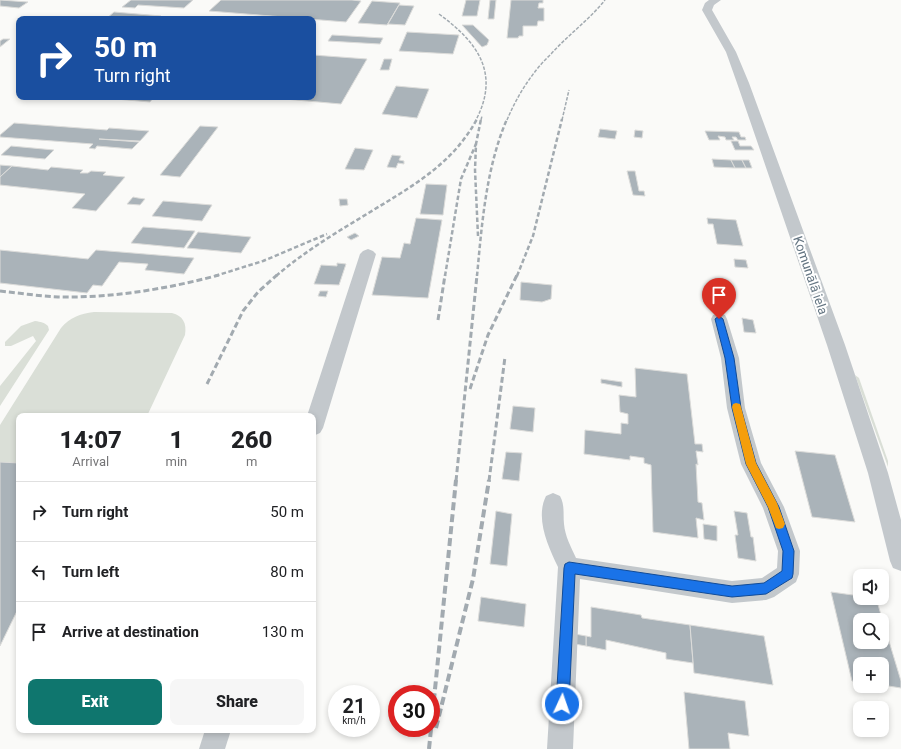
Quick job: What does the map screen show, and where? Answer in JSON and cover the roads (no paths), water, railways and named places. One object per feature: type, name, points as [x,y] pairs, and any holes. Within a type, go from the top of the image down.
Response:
[{"type":"street","name":"Komunālā iela","points":[[716,0],[710,3],[707,10],[731,52],[743,83],[873,458],[901,561]]},
{"type":"street","points":[[316,419],[368,254]]},
{"type":"street","points":[[569,568],[732,592],[766,589],[788,574],[789,551],[773,507],[751,464],[736,408],[730,358],[719,319]]},
{"type":"street","points":[[553,502],[553,525],[559,546],[569,568],[560,749]]},
{"type":"street","points":[[212,749],[217,733]]},
{"type":"railway","points":[[507,120],[515,102],[531,76],[605,0]]},
{"type":"railway","points":[[439,14],[464,35],[474,47],[481,59],[485,72],[486,87],[483,103],[476,120]]},
{"type":"railway","points":[[562,120],[569,90]]},
{"type":"railway","points":[[481,120],[482,116]]},
{"type":"railway","points":[[276,276],[318,245],[427,176],[454,151],[477,119]]},
{"type":"railway","points":[[476,144],[481,119]]},
{"type":"railway","points":[[477,276],[486,196],[494,157],[507,119]]},
{"type":"railway","points":[[517,276],[533,236],[562,119]]},
{"type":"railway","points":[[445,276],[461,179],[476,144]]},
{"type":"railway","points":[[476,144],[475,170],[478,236]]},
{"type":"railway","points":[[216,276],[263,261],[327,234]]},
{"type":"railway","points":[[207,384],[243,311],[258,292],[277,275]]},
{"type":"railway","points":[[438,320],[445,275]]},
{"type":"railway","points":[[456,481],[477,275]]},
{"type":"railway","points":[[470,389],[488,335],[517,275]]},
{"type":"railway","points":[[0,291],[58,297],[99,296],[139,292],[216,276]]},
{"type":"railway","points":[[489,481],[505,357]]},
{"type":"railway","points":[[429,749],[456,480]]},
{"type":"railway","points":[[440,712],[473,579],[489,480]]}]
